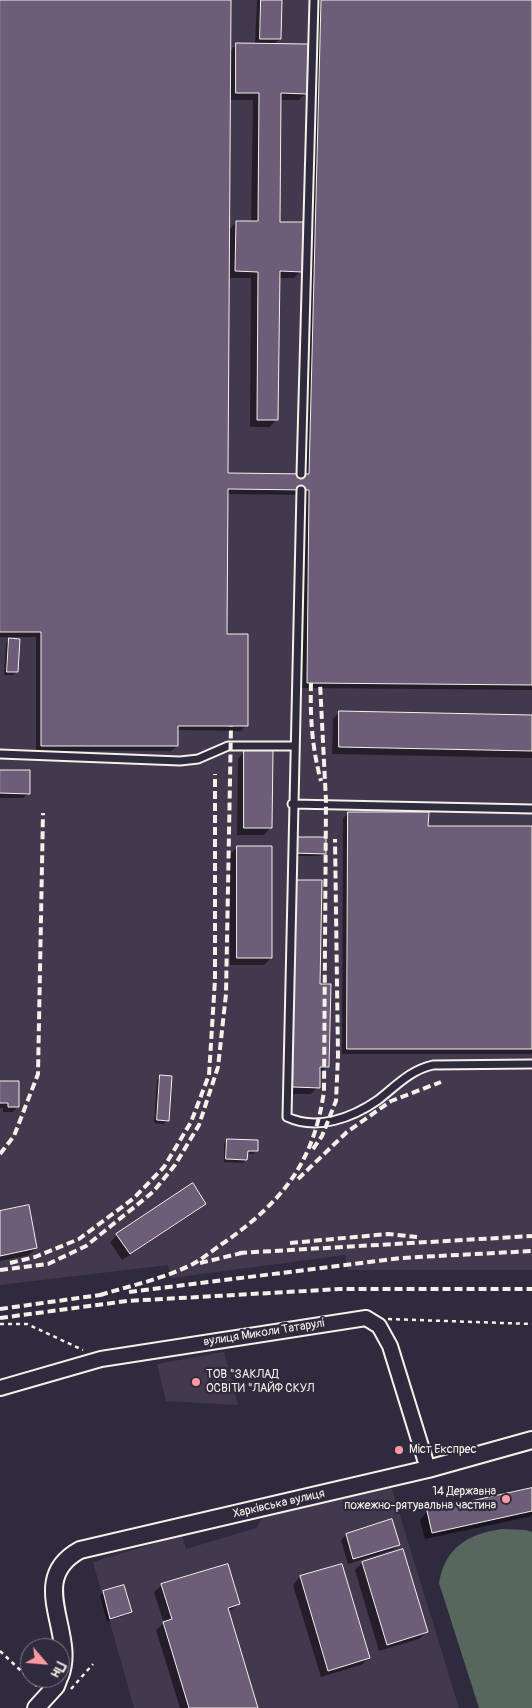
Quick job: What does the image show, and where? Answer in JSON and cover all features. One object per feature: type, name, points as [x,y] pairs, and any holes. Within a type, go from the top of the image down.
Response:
[{"type":"street","name":"вулиця Миколи Татарулі","points":[[0,1388],[102,1359],[366,1318]]},
{"type":"street","points":[[366,1318],[379,1326],[390,1346],[428,1469]]},
{"type":"street","name":"Харківська вулиця","points":[[61,1638],[54,1592],[54,1579],[59,1566],[68,1556],[80,1550],[428,1469],[532,1440]]},
{"type":"street","points":[[36,1708],[54,1688]]},
{"type":"lane","points":[[301,474],[314,0]]},
{"type":"lane","points":[[301,490],[292,804],[287,1117],[300,1123],[317,1124],[346,1117],[363,1110],[401,1080],[423,1067],[433,1065],[532,1064]]},
{"type":"lane","points":[[0,754],[180,761],[206,757],[228,746],[294,746]]},
{"type":"lane","points":[[292,804],[532,810]]},
{"type":"path","points":[[366,1318],[532,1324]]},
{"type":"path","points":[[0,1324],[27,1324],[102,1359]]},
{"type":"path","points":[[0,1651],[47,1696]]},
{"type":"path","points":[[67,1694],[93,1664]]},
{"type":"shaded area","points":[[0,0],[532,0],[532,1270],[348,1270],[345,1255],[171,1278],[168,1265],[0,1285]]},
{"type":"shaded area","name":"ТОВ \"ЗАКЛАД ОСВІТИ \"ЛАЙФ СКУЛ","points":[[224,1352],[238,1405],[166,1401],[157,1364]]},
{"type":"shaded area","points":[[391,1486],[459,1708],[134,1708],[93,1562],[182,1535],[186,1549],[256,1528],[264,1516]]},
{"type":"green space","points":[[502,1529],[532,1532],[532,1708],[479,1708],[439,1583],[447,1560],[460,1544],[479,1534]]},
{"type":"building","points":[[0,0],[231,0],[228,473],[309,474],[321,0],[532,0],[532,685],[307,683],[309,490],[228,489],[227,634],[248,634],[248,726],[178,726],[178,746],[41,746],[41,632],[0,632]]},
{"type":"building","points":[[261,0],[282,0],[281,39],[260,39]]},
{"type":"building","points":[[236,43],[308,44],[307,94],[281,93],[280,222],[303,222],[302,272],[280,271],[278,420],[257,420],[258,272],[235,271],[236,221],[258,221],[259,93],[236,93]]},
{"type":"building","points":[[9,638],[20,639],[18,672],[7,672]]},
{"type":"building","points":[[339,711],[532,715],[532,751],[339,747]]},
{"type":"building","points":[[244,750],[273,750],[272,828],[244,828]]},
{"type":"building","points":[[0,770],[30,770],[30,794],[0,793]]},
{"type":"building","points":[[348,812],[429,812],[428,826],[532,826],[532,1049],[347,1049]]},
{"type":"building","points":[[294,837],[326,837],[326,854],[293,853]]},
{"type":"building","points":[[237,846],[272,846],[272,958],[237,958]]},
{"type":"building","points":[[295,880],[322,880],[320,984],[331,984],[329,1067],[320,1067],[320,1088],[293,1087]]},
{"type":"building","points":[[160,1075],[172,1076],[169,1121],[157,1120]]},
{"type":"building","points":[[0,1081],[19,1081],[19,1107],[8,1107],[8,1103],[0,1103]]},
{"type":"building","points":[[227,1139],[258,1140],[258,1151],[248,1151],[247,1160],[226,1159]]},
{"type":"building","points":[[193,1183],[206,1204],[130,1254],[116,1234]]},
{"type":"building","points":[[29,1205],[37,1248],[0,1256],[0,1211]]},
{"type":"building","name":"14 Державна пожежно-рятувальна частина","points":[[532,1488],[532,1511],[432,1533],[427,1511]]},
{"type":"building","points":[[392,1519],[400,1545],[353,1559],[346,1534]]},
{"type":"building","points":[[403,1549],[428,1632],[387,1645],[362,1562]]},
{"type":"building","points":[[228,1564],[240,1604],[228,1608],[258,1708],[189,1708],[163,1622],[172,1619],[161,1584]]},
{"type":"building","points":[[342,1564],[370,1658],[328,1671],[300,1576]]},
{"type":"building","points":[[124,1585],[132,1612],[110,1619],[103,1591]]},
{"type":"railway","points":[[311,683],[312,732],[321,781]]},
{"type":"railway","points":[[100,1295],[180,1270],[195,1263],[225,1242],[264,1211],[279,1195],[304,1159],[312,1139],[324,1091],[326,801],[320,683]]},
{"type":"railway","points":[[0,1270],[48,1264],[86,1246],[153,1192],[175,1165],[199,1125],[218,1067],[226,994],[231,726]]},
{"type":"railway","points":[[10,1263],[35,1257],[79,1239],[134,1198],[164,1167],[191,1122],[209,1075],[215,980],[215,774]]},
{"type":"railway","points":[[0,1154],[14,1136],[38,1074],[43,813]]},
{"type":"railway","points":[[313,1149],[322,1136],[336,1101],[338,1056],[335,839]]},
{"type":"railway","points":[[298,1179],[347,1132],[391,1101],[441,1082]]},
{"type":"railway","points":[[290,1243],[388,1234],[417,1237]]},
{"type":"railway","points":[[239,1253],[532,1236]]},
{"type":"railway","points":[[129,1292],[401,1258],[532,1251]]},
{"type":"railway","points":[[200,1263],[246,1252]]},
{"type":"railway","points":[[0,1318],[127,1301],[341,1289],[532,1289]]},
{"type":"railway","points":[[0,1309],[107,1294]]},
{"type":"place","name":"ТОВ \"ЗАКЛАД ОСВІТИ \"ЛАЙФ СКУЛ","points":[[196,1382]]},
{"type":"place","name":"Міст Експрес","points":[[399,1450]]},
{"type":"place","name":"14 Державна пожежно-рятувальна частина","points":[[506,1499]]}]
